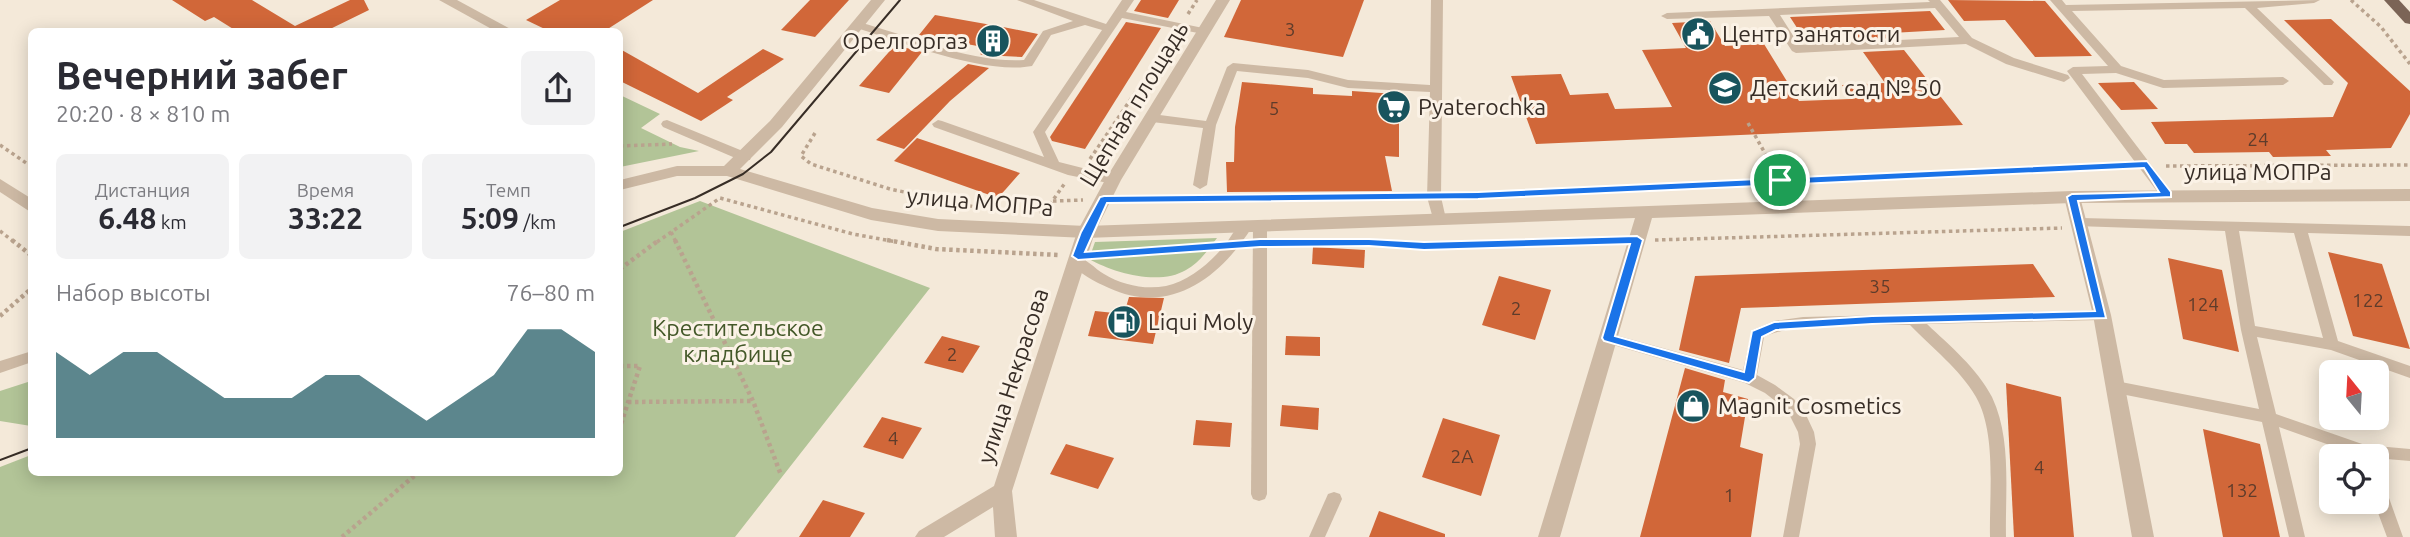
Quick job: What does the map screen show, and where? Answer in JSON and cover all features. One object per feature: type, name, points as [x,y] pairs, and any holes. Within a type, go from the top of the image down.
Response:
[{"type":"main road","points":[[2391,0],[2410,20]]},
{"type":"street","points":[[446,0],[501,28]]},
{"type":"street","points":[[728,171],[745,158],[878,0]]},
{"type":"street","name":"Щепная площадь","points":[[1086,232],[1113,180],[1223,0]]},
{"type":"street","name":"улица МОПРа","points":[[623,183],[677,172],[728,171],[859,210],[925,223],[1010,231],[1086,232],[2072,197],[2410,195]]},
{"type":"street","points":[[0,184],[28,205]]},
{"type":"street","points":[[2072,197],[2102,315],[2143,537]]},
{"type":"street","points":[[1549,537],[1645,212]]},
{"type":"street","name":"улица Некрасова","points":[[926,537],[1002,491],[1086,232]]},
{"type":"street","points":[[1002,491],[1006,537]]},
{"type":"lane","points":[[1023,0],[1109,29]]},
{"type":"lane","points":[[1053,164],[1039,132],[1128,0]]},
{"type":"lane","points":[[1437,0],[1434,197],[1439,219]]},
{"type":"lane","points":[[2060,4],[2248,5],[2314,0]]},
{"type":"lane","points":[[1667,16],[1936,2],[1968,40],[2010,61],[2064,78]]},
{"type":"lane","points":[[2060,4],[2118,69]]},
{"type":"lane","points":[[2248,5],[2328,82]]},
{"type":"lane","points":[[1772,12],[1796,48],[1968,40]]},
{"type":"lane","points":[[1119,14],[1203,31]]},
{"type":"lane","points":[[858,25],[981,59],[1017,66],[1028,64],[1047,33],[1084,21]]},
{"type":"lane","points":[[1200,185],[1210,125],[1233,67],[1308,74],[1348,84],[1434,89]]},
{"type":"lane","points":[[2167,195],[2147,164],[2073,71],[2118,69],[2163,84],[2283,81]]},
{"type":"lane","points":[[1152,118],[1210,125]]},
{"type":"lane","points":[[667,124],[745,158]]},
{"type":"lane","points":[[938,124],[1077,173],[1113,180]]},
{"type":"lane","points":[[2081,226],[2231,225],[2410,231]]},
{"type":"lane","points":[[2231,225],[2248,330],[2297,537]]},
{"type":"lane","points":[[1077,259],[1098,280],[1123,289],[1160,293],[1182,288],[1208,272],[1252,227]]},
{"type":"lane","points":[[1252,227],[1259,494]]},
{"type":"lane","points":[[2299,227],[2332,345]]},
{"type":"lane","points":[[1749,378],[1756,334],[1774,326],[1913,319],[2102,315]]},
{"type":"lane","points":[[1913,319],[1975,385],[1988,407],[1994,434],[1998,537]]},
{"type":"lane","points":[[2248,330],[2332,345],[2410,372]]},
{"type":"lane","points":[[1608,338],[1749,378],[1764,384],[1792,407],[1807,432],[1808,444],[1791,537]]},
{"type":"lane","points":[[0,367],[28,357]]},
{"type":"lane","points":[[2116,387],[2267,417],[2339,444]]},
{"type":"lane","points":[[2389,455],[2410,455]]},
{"type":"lane","points":[[1317,537],[1334,499]]},
{"type":"lane","points":[[2387,514],[2395,537]]},
{"type":"path","points":[[1034,214],[1046,210],[1077,173],[1197,0]]},
{"type":"path","points":[[2351,0],[2381,27],[2410,64]]},
{"type":"path","points":[[1748,123],[1780,180]]},
{"type":"path","points":[[815,133],[801,156],[811,164],[890,190],[980,209]]},
{"type":"path","points":[[0,145],[28,164]]},
{"type":"path","points":[[1053,201],[1434,197],[2147,164],[2187,168],[2410,165]]},
{"type":"path","points":[[623,267],[720,198],[853,234],[936,249],[1077,259],[1233,246]]},
{"type":"path","points":[[1328,243],[1424,246],[2081,226]]},
{"type":"path","points":[[0,231],[28,253]]},
{"type":"path","points":[[671,232],[752,401],[780,475]]},
{"type":"path","points":[[0,316],[28,292]]},
{"type":"path","points":[[623,366],[640,366],[623,418]]},
{"type":"path","points":[[628,402],[752,401]]},
{"type":"path","points":[[342,537],[414,476]]},
{"type":"green space","points":[[623,96],[660,114],[641,128],[680,147],[699,151],[623,166]]},
{"type":"green space","name":"Крестительское кладбище","points":[[700,201],[930,288],[735,537],[0,537],[0,467],[28,456],[28,476],[623,476],[623,231]]},
{"type":"green space","points":[[1217,238],[1191,267],[1175,275],[1163,277],[1124,273],[1089,259],[1095,242]]},
{"type":"green space","points":[[28,382],[28,426],[0,421],[0,391]]},
{"type":"building","points":[[172,0],[252,0],[295,26],[350,0],[364,0],[369,10],[332,28],[232,28],[214,17],[205,21]]},
{"type":"building","points":[[560,0],[653,0],[609,28],[543,28],[526,20]]},
{"type":"building","points":[[810,0],[849,0],[815,37],[781,30]]},
{"type":"building","points":[[1141,0],[1179,0],[1168,18],[1134,11]]},
{"type":"building","points":[[1241,0],[1364,0],[1343,57],[1224,37]]},
{"type":"building","points":[[1948,0],[2045,1],[2092,56],[2035,57],[2005,20],[1964,21]]},
{"type":"building","points":[[1930,11],[1945,30],[1891,33],[1894,38],[1854,40],[1850,34],[1803,37],[1790,17]]},
{"type":"building","name":"Орелгоргаз","points":[[935,15],[1038,34],[1022,57],[982,55],[980,54],[988,48],[919,35]]},
{"type":"building","points":[[2331,19],[2410,91],[2410,114],[2391,148],[2326,150],[2331,156],[2273,157],[2269,152],[2194,153],[2187,144],[2165,144],[2151,122],[2333,117],[2348,83],[2284,20]]},
{"type":"building","points":[[1710,21],[1725,46],[1764,44],[1799,101],[1851,99],[1842,85],[1885,83],[1863,52],[1904,50],[1963,125],[1536,144],[1511,76],[1561,74],[1570,95],[1608,93],[1615,109],[1672,107],[1642,50],[1686,48],[1672,23]]},
{"type":"building","points":[[1126,22],[1161,28],[1085,149],[1052,141],[1050,137]]},
{"type":"building","points":[[895,45],[922,52],[889,93],[859,86]]},
{"type":"building","points":[[763,49],[784,59],[727,97],[733,100],[701,121],[623,82],[623,51],[698,93]]},
{"type":"building","points":[[968,64],[989,68],[950,101],[904,149],[876,140]]},
{"type":"building","points":[[1242,82],[1313,88],[1313,94],[1352,96],[1352,91],[1396,94],[1399,99],[1399,157],[1385,156],[1392,191],[1227,192],[1226,162],[1234,162],[1235,127]]},
{"type":"building","points":[[2134,82],[2158,109],[2121,110],[2098,83]]},
{"type":"building","points":[[917,138],[1020,173],[998,198],[894,161]]},
{"type":"building","points":[[1313,247],[1365,250],[1364,268],[1312,264]]},
{"type":"building","points":[[2328,252],[2382,264],[2410,349],[2353,336]]},
{"type":"building","points":[[2168,258],[2222,270],[2239,352],[2183,339]]},
{"type":"building","points":[[2033,264],[2055,297],[1741,308],[1729,363],[1679,350],[1695,276]]},
{"type":"building","points":[[1499,276],[1551,290],[1535,340],[1482,325]]},
{"type":"building","points":[[1129,297],[1164,298],[1153,344],[1088,336],[1095,311],[1124,314]]},
{"type":"building","points":[[942,336],[980,346],[963,373],[924,363]]},
{"type":"building","points":[[1286,336],[1320,337],[1320,356],[1285,355]]},
{"type":"building","points":[[1685,368],[1725,380],[1723,392],[1748,399],[1740,447],[1763,454],[1751,537],[1640,537]]},
{"type":"building","points":[[2006,383],[2061,397],[2074,537],[2014,537]]},
{"type":"building","points":[[1282,405],[1319,408],[1318,430],[1280,426]]},
{"type":"building","points":[[882,417],[922,428],[903,459],[863,447]]},
{"type":"building","points":[[1443,418],[1500,435],[1481,496],[1422,477]]},
{"type":"building","points":[[1196,420],[1232,423],[1230,447],[1193,445]]},
{"type":"building","points":[[2203,429],[2260,444],[2280,537],[2223,537]]},
{"type":"building","points":[[1066,444],[1114,458],[1098,489],[1050,474]]},
{"type":"building","points":[[823,500],[865,513],[850,537],[799,537]]},
{"type":"building","points":[[1379,511],[1445,534],[1445,537],[1369,537]]},
{"type":"tram line","points":[[623,226],[695,198],[743,174],[771,152],[900,0]]},
{"type":"tram line","points":[[0,460],[28,450]]},
{"type":"place","name":"Центр занятости","points":[[1698,34]]},
{"type":"place","name":"Орелгоргаз","points":[[993,41]]},
{"type":"place","name":"Детский сад № 50","points":[[1725,88]]},
{"type":"place","name":"Pyaterochka","points":[[1394,107]]},
{"type":"place","name":"Liqui Moly","points":[[1124,322]]},
{"type":"place","name":"Magnit Cosmetics","points":[[1693,406]]},
{"type":"route","points":[[2147,164],[2167,195],[2072,197],[2081,223],[2102,315],[1803,322],[1774,326],[1756,334],[1749,378],[1608,338],[1637,240],[1424,246],[1369,242],[1260,243],[1078,256],[1086,232],[1104,199],[1202,201],[1478,196],[1780,180],[2147,164]]}]
